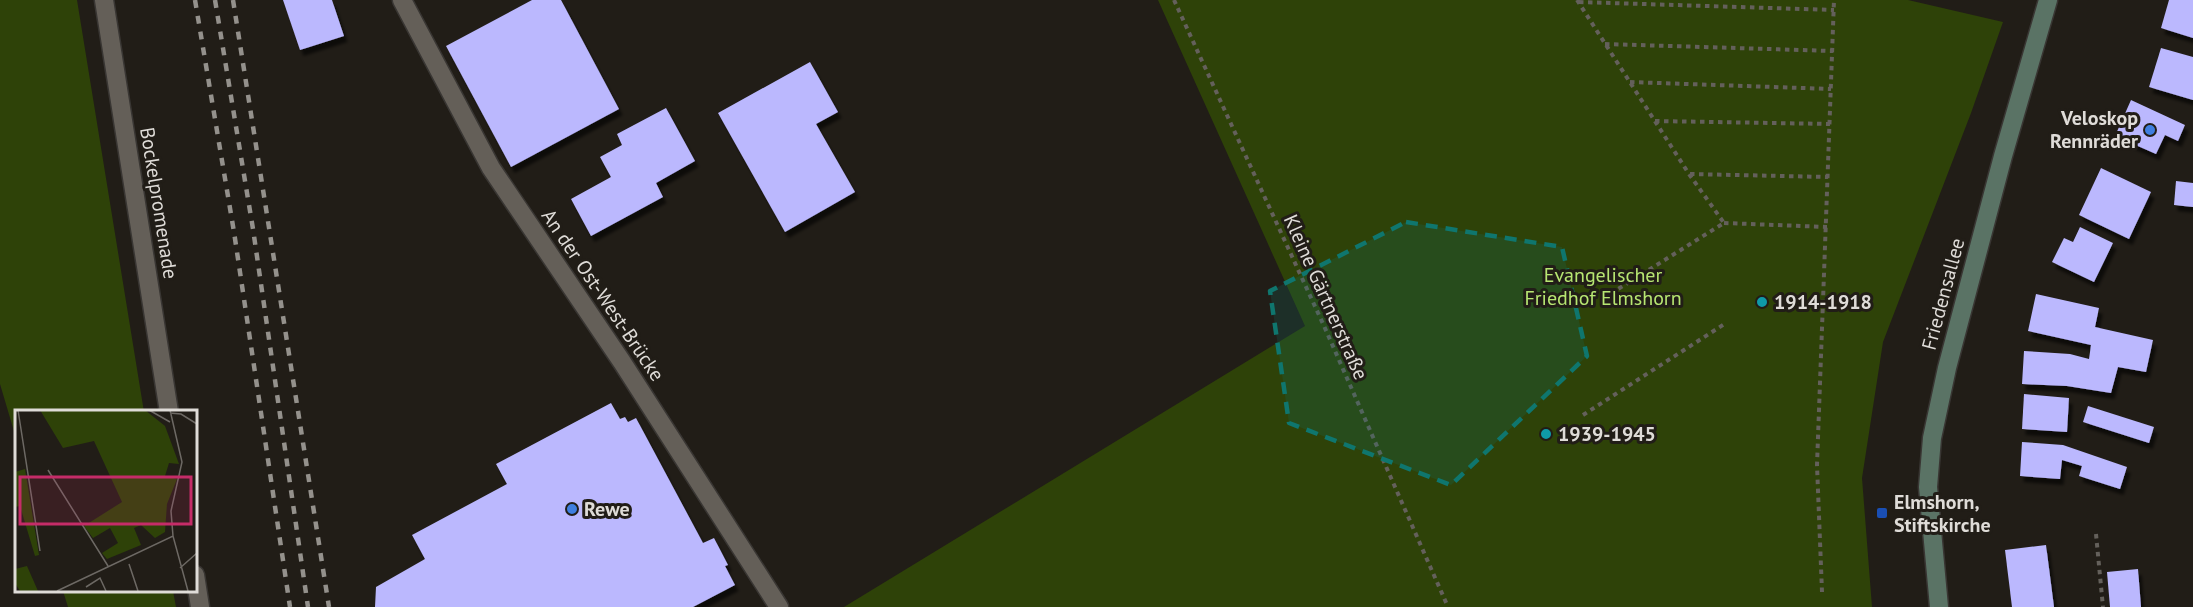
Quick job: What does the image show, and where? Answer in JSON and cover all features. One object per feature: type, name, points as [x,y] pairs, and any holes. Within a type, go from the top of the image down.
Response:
[{"type":"street","name":"Bockelpromenade","points":[[104,0],[169,410]]},
{"type":"street","name":"An der Ost-West-Brücke","points":[[402,0],[490,168],[622,362],[779,607]]},
{"type":"street","name":"Friedensallee","points":[[1940,607],[1928,487],[1932,438],[1950,356],[2003,156],[2048,0]]},
{"type":"street","points":[[196,581],[200,607]]},
{"type":"path","name":"Kleine Gärtnerstraße","points":[[1174,0],[1324,326],[1448,607]]},
{"type":"path","points":[[1822,592],[1817,465],[1834,0]]},
{"type":"path","points":[[1578,1],[1834,10]]},
{"type":"path","points":[[1578,1],[1689,174],[1724,223]]},
{"type":"path","points":[[1605,44],[1833,51]]},
{"type":"path","points":[[1630,82],[1831,88]]},
{"type":"path","points":[[1655,121],[1830,124]]},
{"type":"path","points":[[1689,174],[1828,177]]},
{"type":"path","points":[[1602,299],[1724,223],[1827,227]]},
{"type":"path","points":[[1583,415],[1726,323]]},
{"type":"path","points":[[2096,534],[2103,607]]},
{"type":"highlighted area","points":[[1406,222],[1562,247],[1587,356],[1451,485],[1289,423],[1270,291]]},
{"type":"green space","points":[[0,0],[77,0],[144,410],[15,410],[15,435],[0,384]]},
{"type":"green space","name":"Evangelischer Friedhof Elmshorn","points":[[1158,0],[1908,0],[2003,22],[1971,113],[1883,342],[1862,478],[1872,607],[844,607],[1305,326]]},
{"type":"green space","points":[[63,592],[173,592],[176,607],[68,607]]},
{"type":"building","points":[[283,0],[332,0],[344,36],[300,50]]},
{"type":"building","points":[[532,0],[561,0],[619,109],[511,167],[446,46]]},
{"type":"building","points":[[2169,0],[2193,0],[2193,38],[2161,28]]},
{"type":"building","points":[[2161,48],[2193,57],[2193,100],[2149,87]]},
{"type":"building","points":[[810,62],[838,112],[816,124],[855,192],[785,232],[718,113]]},
{"type":"building","name":"Veloskop Rennräder","points":[[2131,100],[2185,125],[2178,141],[2165,135],[2156,154],[2115,136]]},
{"type":"building","points":[[666,108],[695,161],[656,183],[663,197],[591,236],[571,199],[611,177],[600,157],[622,145],[617,134]]},
{"type":"building","points":[[2101,168],[2151,192],[2129,239],[2079,215]]},
{"type":"building","points":[[2176,181],[2193,183],[2193,207],[2174,205]]},
{"type":"building","points":[[2080,227],[2113,243],[2094,282],[2052,262],[2064,238],[2073,242]]},
{"type":"building","points":[[2036,294],[2099,308],[2095,327],[2153,340],[2146,372],[2118,367],[2111,393],[2067,386],[2022,384],[2024,351],[2070,354],[2089,359],[2091,345],[2028,331]]},
{"type":"building","points":[[2024,394],[2069,398],[2067,432],[2022,429]]},
{"type":"building","name":"Rewe","points":[[611,403],[620,419],[625,417],[628,422],[636,418],[703,543],[714,538],[735,585],[693,607],[375,607],[376,587],[425,559],[412,535],[507,484],[496,464]]},
{"type":"building","points":[[2088,406],[2154,427],[2149,443],[2083,422]]},
{"type":"building","points":[[2022,442],[2063,445],[2127,467],[2120,489],[2079,476],[2082,466],[2062,460],[2060,479],[2020,476]]},
{"type":"building","points":[[2046,545],[2054,607],[2012,607],[2005,550]]},
{"type":"building","points":[[2138,569],[2141,607],[2110,607],[2107,572]]},
{"type":"railway","points":[[195,0],[234,232],[290,607]]},
{"type":"railway","points":[[215,0],[253,229],[308,607]]},
{"type":"railway","points":[[233,0],[329,607]]},
{"type":"place","name":"Veloskop Rennräder","points":[[2150,130]]},
{"type":"place","name":"1914-1918","points":[[1762,302]]},
{"type":"place","name":"1939-1945","points":[[1546,434]]},
{"type":"place","name":"Rewe","points":[[572,509]]},
{"type":"place","name":"Elmshorn, Stiftskirche","points":[[1882,513]]}]
